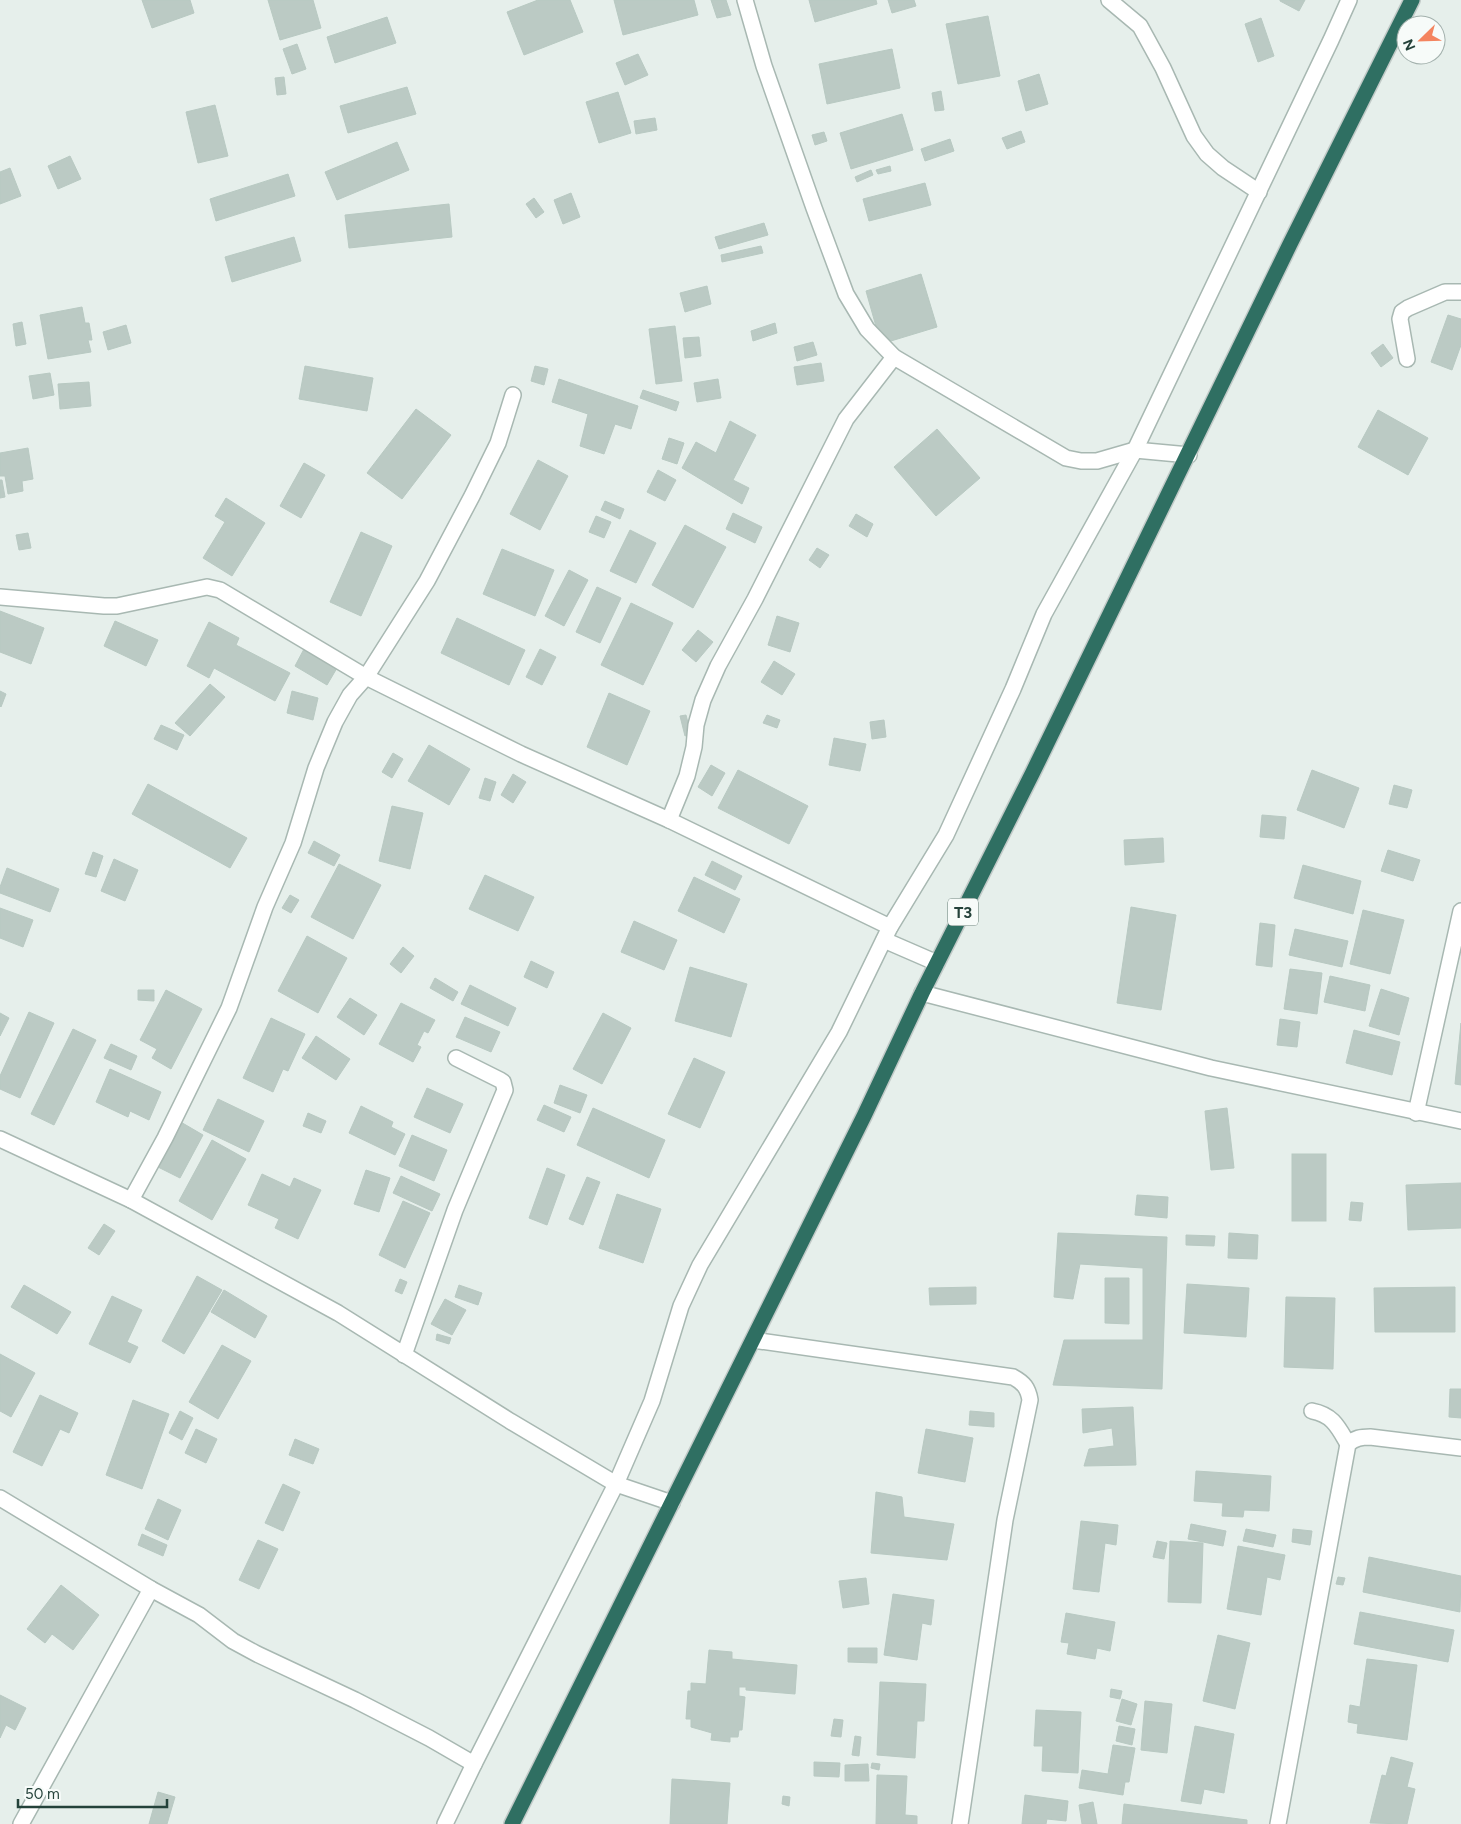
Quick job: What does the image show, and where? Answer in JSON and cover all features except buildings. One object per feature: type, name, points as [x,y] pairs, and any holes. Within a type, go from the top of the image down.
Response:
[{"type":"highway","name":"T3","points":[[512,1824],[864,1116],[922,993],[1033,772],[1189,455],[1290,244],[1412,0]]},
{"type":"street","points":[[744,0],[764,66],[846,294],[867,329],[894,358],[1066,458],[1081,461],[1097,461],[1135,450],[1189,455]]},
{"type":"street","points":[[1109,0],[1140,26],[1163,68],[1194,136],[1207,154],[1223,168],[1259,192]]},
{"type":"street","points":[[445,1824],[616,1484],[652,1401],[682,1306],[700,1265],[839,1032],[887,934],[946,835],[1013,689],[1044,614],[1135,450],[1259,192],[1348,0]]},
{"type":"street","points":[[1407,360],[1400,319],[1402,312],[1445,292],[1461,292]]},
{"type":"street","points":[[669,820],[687,776],[694,747],[696,725],[703,700],[718,666],[755,599],[846,420],[894,358]]},
{"type":"street","points":[[131,1200],[229,1008],[265,907],[293,843],[316,768],[335,722],[346,702],[366,677],[427,580],[498,443],[513,395]]},
{"type":"street","points":[[0,597],[117,606],[207,587],[220,590],[366,677],[521,754],[669,820],[887,934],[937,963]]},
{"type":"street","points":[[1416,1113],[1461,912]]},
{"type":"street","points":[[922,993],[1211,1068],[1416,1113],[1461,1121]]},
{"type":"street","points":[[404,1355],[455,1210],[505,1090],[503,1082],[500,1080],[456,1058]]},
{"type":"street","points":[[0,1140],[131,1200],[338,1313],[510,1421],[616,1484],[672,1503]]},
{"type":"street","points":[[753,1340],[1013,1377],[1023,1382],[1028,1389],[1030,1400],[1005,1520],[960,1824]]},
{"type":"street","points":[[1312,1411],[1324,1414],[1336,1424],[1348,1444]]},
{"type":"street","points":[[1278,1824],[1348,1444],[1360,1437],[1370,1437],[1461,1448]]},
{"type":"street","points":[[0,1498],[151,1589],[199,1615],[233,1641],[355,1700],[474,1764]]},
{"type":"street","points":[[21,1824],[151,1589]]}]
